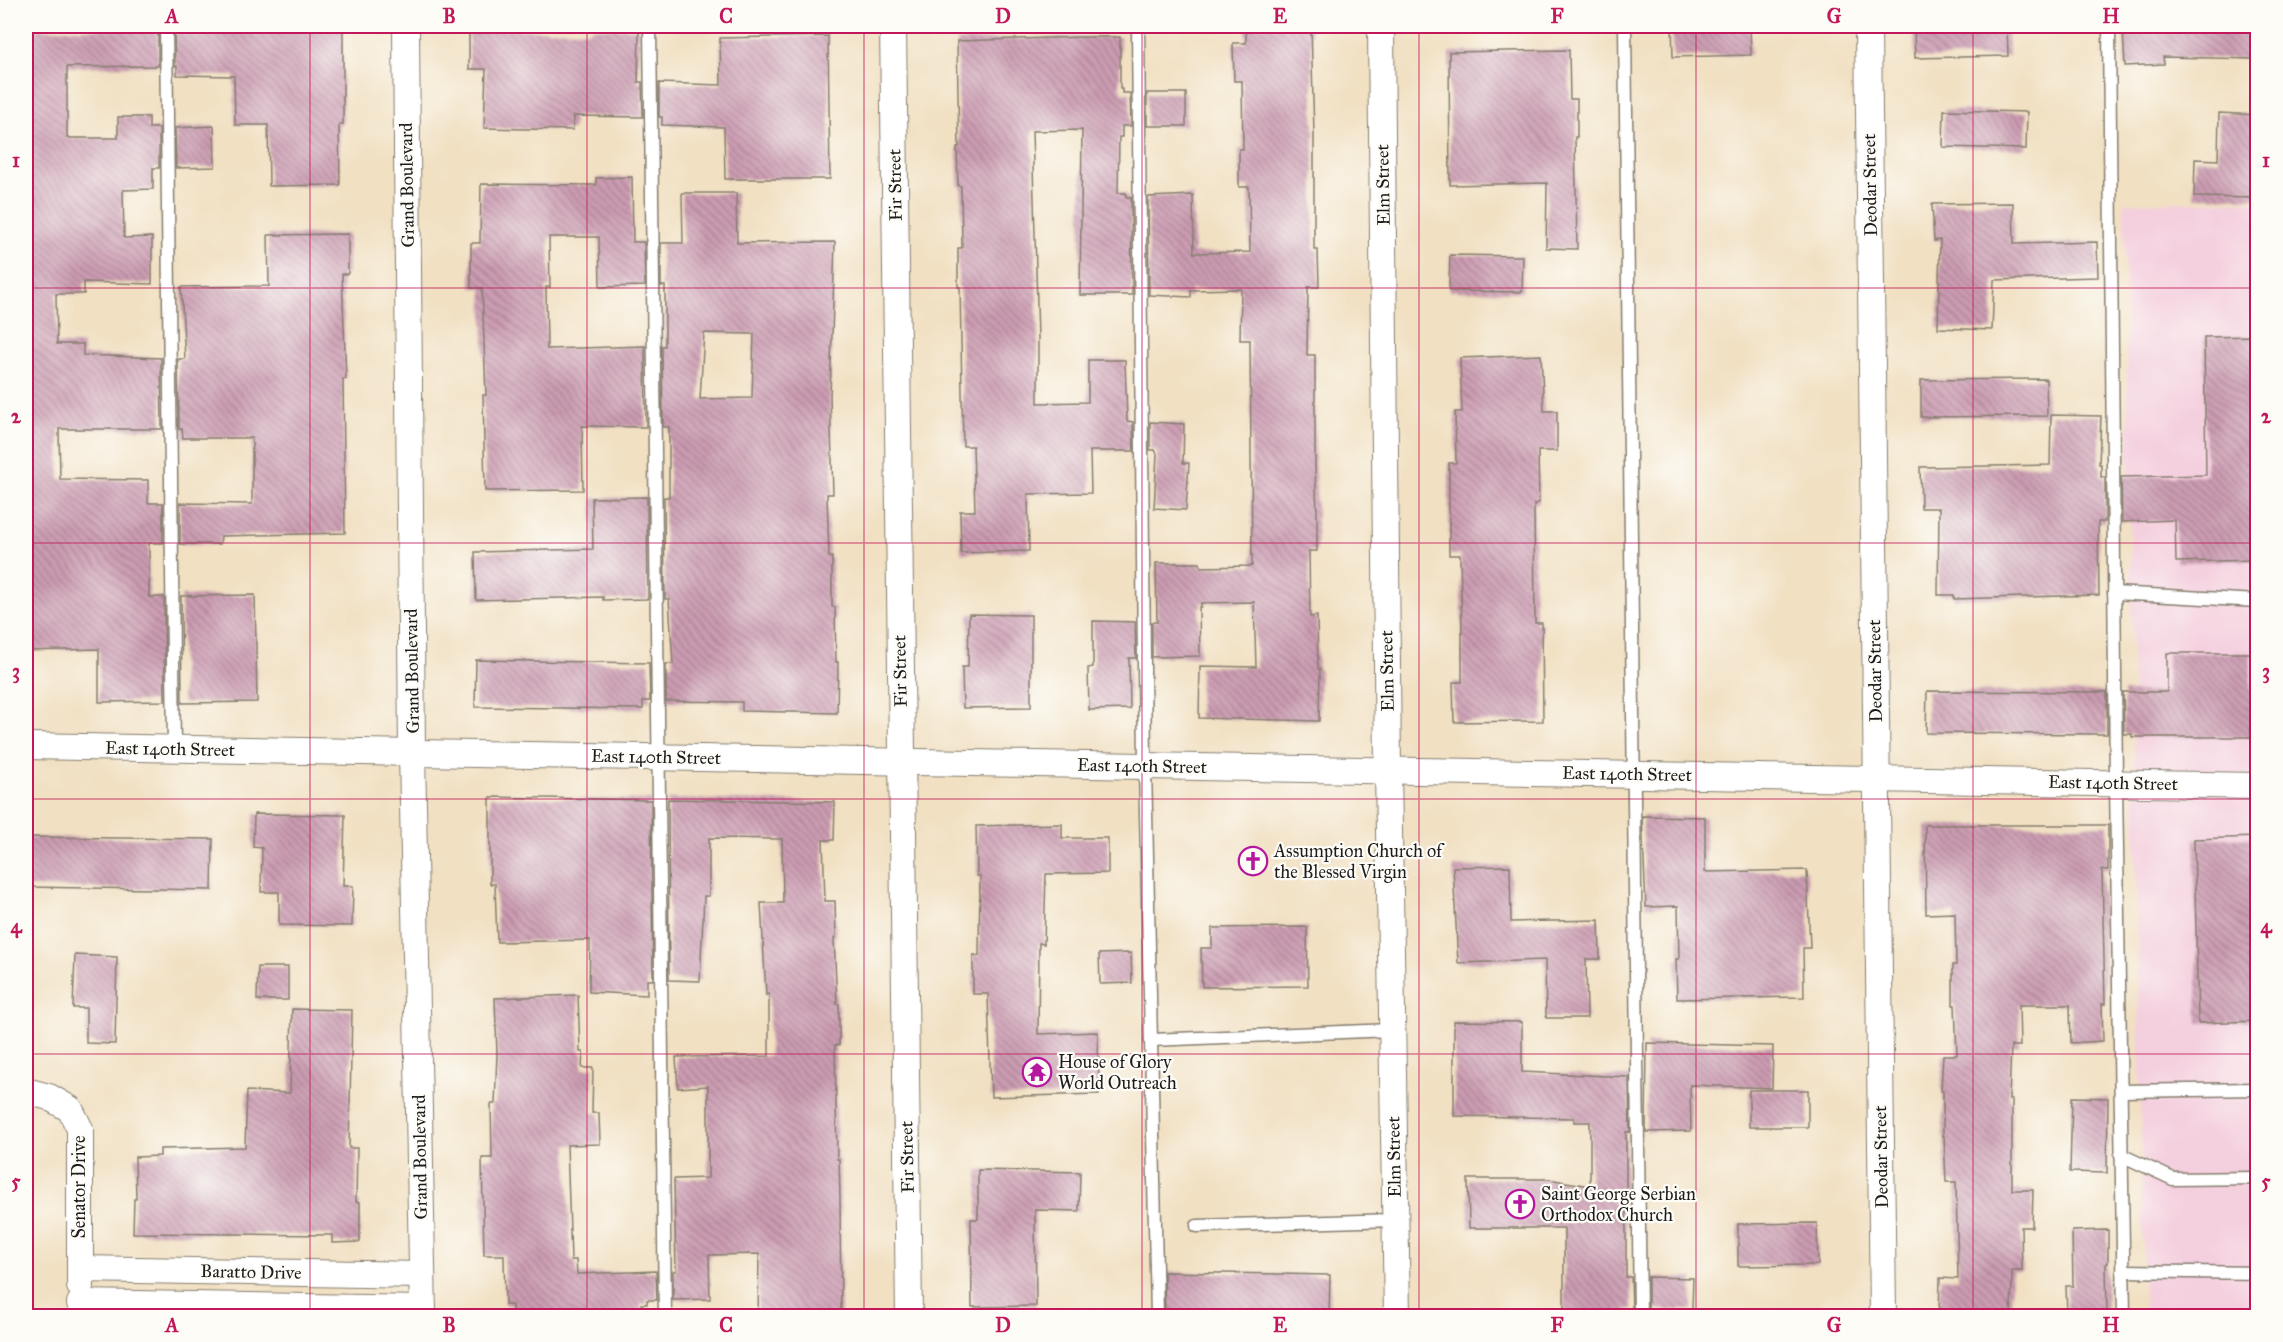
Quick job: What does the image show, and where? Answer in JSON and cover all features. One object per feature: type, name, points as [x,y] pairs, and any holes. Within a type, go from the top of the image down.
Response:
[{"type":"street","name":"Grand Boulevard","points":[[406,26],[412,753],[423,1313]]},
{"type":"street","name":"Fir Street","points":[[893,26],[909,1317]]},
{"type":"street","name":"Elm Street","points":[[1381,26],[1388,770],[1397,1317]]},
{"type":"street","name":"Deodar Street","points":[[1868,26],[1883,1317]]},
{"type":"street","name":"East 140th Street","points":[[26,746],[2258,786]]},
{"type":"street","name":"Senator Drive","points":[[26,1091],[49,1097],[70,1109],[80,1129],[80,1310]]},
{"type":"street","name":"Baratto Drive","points":[[80,1269],[422,1275]]},
{"type":"street","name":"Baratto Drive","points":[[80,1310],[423,1313]]},
{"type":"lane","points":[[166,26],[174,749]]},
{"type":"lane","points":[[650,26],[664,1317]]},
{"type":"lane","points":[[1138,26],[1145,766],[1157,1317]]},
{"type":"lane","points":[[1625,26],[1640,1317]]},
{"type":"lane","points":[[2109,26],[2124,1317]]},
{"type":"lane","points":[[2114,593],[2258,601]]},
{"type":"lane","points":[[1151,1040],[1392,1030]]},
{"type":"lane","points":[[2121,1091],[2258,1089]]},
{"type":"lane","points":[[2121,1155],[2173,1179],[2258,1178]]},
{"type":"lane","points":[[1197,1226],[1395,1220]]},
{"type":"lane","points":[[2123,1270],[2258,1273]]},
{"type":"shaded area","points":[[2257,201],[2257,1316],[2144,1316],[2124,203]]},
{"type":"building","points":[[240,26],[343,26],[343,124],[339,124],[340,185],[269,186],[268,125],[235,125],[234,76],[177,75],[174,29],[240,30]]},
{"type":"building","points":[[1246,26],[1311,26],[1314,250],[1318,250],[1319,287],[1308,287],[1307,355],[1315,355],[1317,512],[1317,551],[1309,551],[1310,617],[1317,616],[1318,669],[1320,669],[1319,721],[1199,718],[1200,666],[1256,667],[1254,602],[1201,603],[1199,607],[1200,656],[1152,657],[1152,622],[1157,622],[1156,563],[1200,563],[1201,567],[1252,566],[1250,340],[1240,340],[1241,289],[1191,290],[1191,297],[1149,295],[1148,197],[1193,195],[1194,253],[1250,252],[1249,187],[1239,187],[1239,149],[1243,149],[1242,81],[1234,81],[1233,43],[1246,43]]},
{"type":"building","points":[[1672,26],[1750,26],[1751,55],[1673,57]]},
{"type":"building","points":[[1914,26],[2007,26],[2008,56],[1915,58]]},
{"type":"building","points":[[2182,26],[2258,28],[2258,59],[2163,57],[2164,64],[2125,66],[2123,29]]},
{"type":"building","points":[[591,28],[639,29],[638,82],[642,82],[643,117],[574,116],[573,130],[484,128],[486,69],[469,69],[469,29],[591,31]]},
{"type":"building","points":[[158,29],[158,66],[67,67],[67,138],[118,138],[118,117],[149,117],[149,128],[159,128],[159,168],[153,168],[153,189],[123,190],[124,238],[152,237],[152,284],[84,282],[84,294],[56,294],[57,344],[83,344],[83,355],[161,358],[162,429],[59,429],[60,479],[148,480],[148,503],[163,503],[163,543],[149,543],[149,597],[164,597],[165,701],[99,702],[99,649],[26,651],[26,30]]},
{"type":"building","points":[[828,36],[830,179],[725,179],[724,127],[662,125],[662,117],[659,117],[659,83],[721,85],[720,38]]},
{"type":"building","points":[[1120,37],[1120,89],[1122,93],[1130,93],[1131,126],[1122,126],[1122,137],[1119,137],[1118,193],[1126,193],[1126,197],[1131,197],[1132,295],[1080,295],[1082,130],[1032,131],[1038,403],[1088,402],[1088,360],[1125,360],[1127,421],[1133,422],[1134,451],[1090,451],[1091,493],[1028,494],[1029,551],[961,553],[960,511],[975,511],[973,446],[963,446],[960,287],[958,287],[958,248],[962,248],[961,186],[958,186],[957,147],[959,147],[957,41]]},
{"type":"building","points":[[1569,50],[1570,99],[1577,99],[1577,137],[1575,137],[1577,249],[1546,248],[1547,183],[1450,185],[1449,52]]},
{"type":"building","points":[[1147,93],[1186,93],[1186,126],[1147,126]]},
{"type":"building","points":[[1944,110],[2027,112],[2026,149],[1943,147]]},
{"type":"building","points":[[2219,113],[2258,115],[2258,198],[2194,197],[2195,159],[2218,160]]},
{"type":"building","points":[[214,126],[215,167],[176,168],[175,128]]},
{"type":"building","points":[[632,177],[633,242],[644,242],[645,286],[600,287],[599,237],[549,237],[550,287],[546,287],[547,349],[645,346],[646,427],[582,426],[583,490],[485,491],[483,395],[486,395],[482,288],[471,288],[471,243],[480,243],[481,184],[596,185],[596,178]]},
{"type":"building","points":[[682,193],[736,193],[737,243],[835,242],[830,396],[833,494],[827,494],[829,557],[832,557],[832,607],[835,607],[836,662],[838,662],[837,713],[742,711],[742,702],[666,701],[666,664],[673,664],[669,599],[665,599],[664,497],[669,497],[669,427],[663,427],[662,346],[665,346],[665,286],[661,286],[661,243],[683,243]],"holes":[[[704,333],[754,334],[752,398],[700,399]]]},
{"type":"building","points":[[2013,203],[2014,244],[2097,242],[2098,277],[1994,280],[1992,330],[1938,328],[1940,240],[1934,241],[1932,204]]},
{"type":"building","points":[[348,234],[348,274],[342,274],[346,379],[343,379],[345,533],[221,536],[220,544],[180,544],[180,503],[252,504],[252,438],[183,438],[182,429],[179,429],[178,359],[185,359],[181,287],[269,286],[268,235]]},
{"type":"building","points":[[1450,255],[1523,256],[1522,292],[1449,291]]},
{"type":"building","points":[[2258,336],[2258,560],[2176,562],[2175,520],[2122,522],[2121,477],[2206,475],[2204,337]]},
{"type":"building","points":[[1541,355],[1544,411],[1557,411],[1557,451],[1538,451],[1539,503],[1534,504],[1535,623],[1542,623],[1543,721],[1454,722],[1453,682],[1462,682],[1462,631],[1460,555],[1449,555],[1449,463],[1456,463],[1455,412],[1462,412],[1460,358]]},
{"type":"building","points":[[2046,379],[2047,416],[1921,417],[1921,380]]},
{"type":"building","points":[[2051,415],[2101,416],[2099,464],[2101,464],[2101,477],[2105,477],[2105,522],[2098,522],[2099,595],[1954,599],[1954,595],[1938,595],[1939,508],[1921,508],[1920,467],[2050,465]]},
{"type":"building","points":[[1150,422],[1184,424],[1183,463],[1189,463],[1186,510],[1154,508],[1157,454],[1155,450],[1150,450]]},
{"type":"building","points":[[647,497],[648,599],[603,600],[603,597],[476,600],[475,552],[593,549],[592,498]]},
{"type":"building","points":[[255,595],[257,702],[182,703],[181,596]]},
{"type":"building","points":[[969,614],[1031,615],[1031,707],[963,708],[962,667],[968,667]]},
{"type":"building","points":[[1093,621],[1135,622],[1136,658],[1129,658],[1130,709],[1089,710],[1088,668],[1093,667]]},
{"type":"building","points":[[2167,653],[2251,653],[2251,737],[2132,737],[2132,734],[2124,734],[2123,692],[2167,692]]},
{"type":"building","points":[[476,660],[649,663],[650,701],[643,701],[643,709],[475,707]]},
{"type":"building","points":[[1927,691],[2107,692],[2107,734],[1926,733]]},
{"type":"building","points":[[490,797],[651,800],[653,980],[647,980],[647,995],[589,992],[590,940],[497,942],[495,884],[490,884]]},
{"type":"building","points":[[668,799],[835,802],[834,840],[823,840],[825,901],[835,901],[836,938],[834,938],[837,1004],[839,1004],[839,1045],[835,1045],[841,1317],[758,1317],[759,1254],[709,1255],[710,1299],[673,1300],[673,1271],[676,1271],[674,1179],[708,1178],[708,1086],[678,1088],[676,1057],[769,1056],[769,994],[766,995],[761,903],[783,903],[782,839],[709,838],[709,896],[704,896],[700,981],[669,980]]},
{"type":"building","points":[[254,814],[345,815],[343,886],[353,886],[352,926],[279,925],[279,892],[261,892],[262,848],[253,847]]},
{"type":"building","points":[[1642,816],[1705,817],[1705,872],[1807,870],[1810,948],[1803,948],[1804,997],[1677,999],[1678,906],[1646,907]]},
{"type":"building","points":[[1062,824],[1062,838],[1108,838],[1108,873],[1046,874],[1044,944],[1039,943],[1038,1034],[1098,1032],[1099,1094],[991,1097],[988,994],[973,994],[973,955],[979,956],[980,876],[977,876],[976,826]]},
{"type":"building","points":[[1925,825],[2108,825],[2108,870],[2102,870],[2105,1004],[2102,1004],[2103,1041],[2071,1043],[2070,1005],[2019,1005],[2020,1046],[2011,1046],[2009,1100],[2012,1100],[2012,1190],[2033,1190],[2032,1227],[2021,1227],[2022,1271],[2012,1271],[2011,1317],[1939,1315],[1940,1278],[1958,1279],[1956,1182],[1946,1182],[1943,1091],[1941,1091],[1943,1055],[1957,1055],[1955,1005],[1953,1005],[1953,965],[1956,965],[1955,913],[1926,914]]},
{"type":"building","points":[[26,837],[213,839],[212,890],[26,887]]},
{"type":"building","points":[[2258,837],[2258,1021],[2198,1023],[2194,839]]},
{"type":"building","points":[[1510,866],[1511,922],[1599,920],[1600,959],[1586,959],[1587,1018],[1546,1018],[1545,960],[1458,963],[1453,867]]},
{"type":"building","points":[[1307,927],[1308,986],[1202,987],[1201,948],[1212,948],[1212,928]]},
{"type":"building","points":[[1131,953],[1132,983],[1100,984],[1099,954]]},
{"type":"building","points":[[75,955],[117,957],[115,1044],[86,1043],[86,1008],[73,1008]]},
{"type":"building","points":[[258,967],[288,967],[288,1000],[257,1000]]},
{"type":"building","points":[[578,995],[580,1052],[583,1052],[582,1068],[593,1068],[592,1113],[599,1113],[600,1144],[567,1145],[571,1260],[576,1260],[577,1274],[656,1271],[657,1300],[647,1300],[647,1304],[641,1304],[641,1317],[512,1317],[512,1305],[505,1305],[504,1255],[484,1255],[482,1158],[492,1158],[491,1104],[495,1104],[497,1054],[495,998]]},
{"type":"building","points":[[292,1009],[352,1010],[349,1148],[357,1148],[356,1202],[360,1202],[360,1242],[332,1243],[332,1235],[133,1233],[134,1199],[136,1199],[135,1157],[160,1156],[160,1149],[245,1147],[247,1091],[290,1093]]},
{"type":"building","points":[[1454,1021],[1522,1022],[1522,1072],[1629,1077],[1630,1132],[1626,1132],[1626,1277],[1631,1277],[1632,1309],[1626,1309],[1626,1317],[1564,1317],[1564,1228],[1469,1228],[1468,1179],[1548,1179],[1590,1186],[1590,1122],[1574,1122],[1574,1118],[1454,1116]]},
{"type":"building","points":[[1647,1043],[1773,1046],[1772,1088],[1690,1085],[1691,1131],[1646,1132]]},
{"type":"building","points":[[1749,1090],[1808,1090],[1808,1127],[1749,1127]]},
{"type":"building","points":[[2072,1097],[2108,1098],[2107,1173],[2070,1172]]},
{"type":"building","points":[[978,1170],[1080,1172],[1079,1211],[1035,1210],[1036,1306],[972,1307],[971,1219],[978,1219]]},
{"type":"building","points":[[1817,1223],[1818,1265],[1738,1266],[1738,1224]]},
{"type":"building","points":[[2108,1230],[2107,1313],[2067,1315],[2066,1286],[2073,1286],[2072,1231]]},
{"type":"building","points":[[1164,1272],[1330,1275],[1329,1317],[1165,1317]]},
{"type":"building","points":[[1648,1277],[1693,1278],[1692,1310],[1648,1310]]},
{"type":"place","name":"Assumption Church of the Blessed Virgin","points":[[1253,861]]},
{"type":"place","name":"House of Glory World Outreach","points":[[1037,1072]]},
{"type":"place","name":"Saint George Serbian Orthodox Church","points":[[1520,1204]]}]
